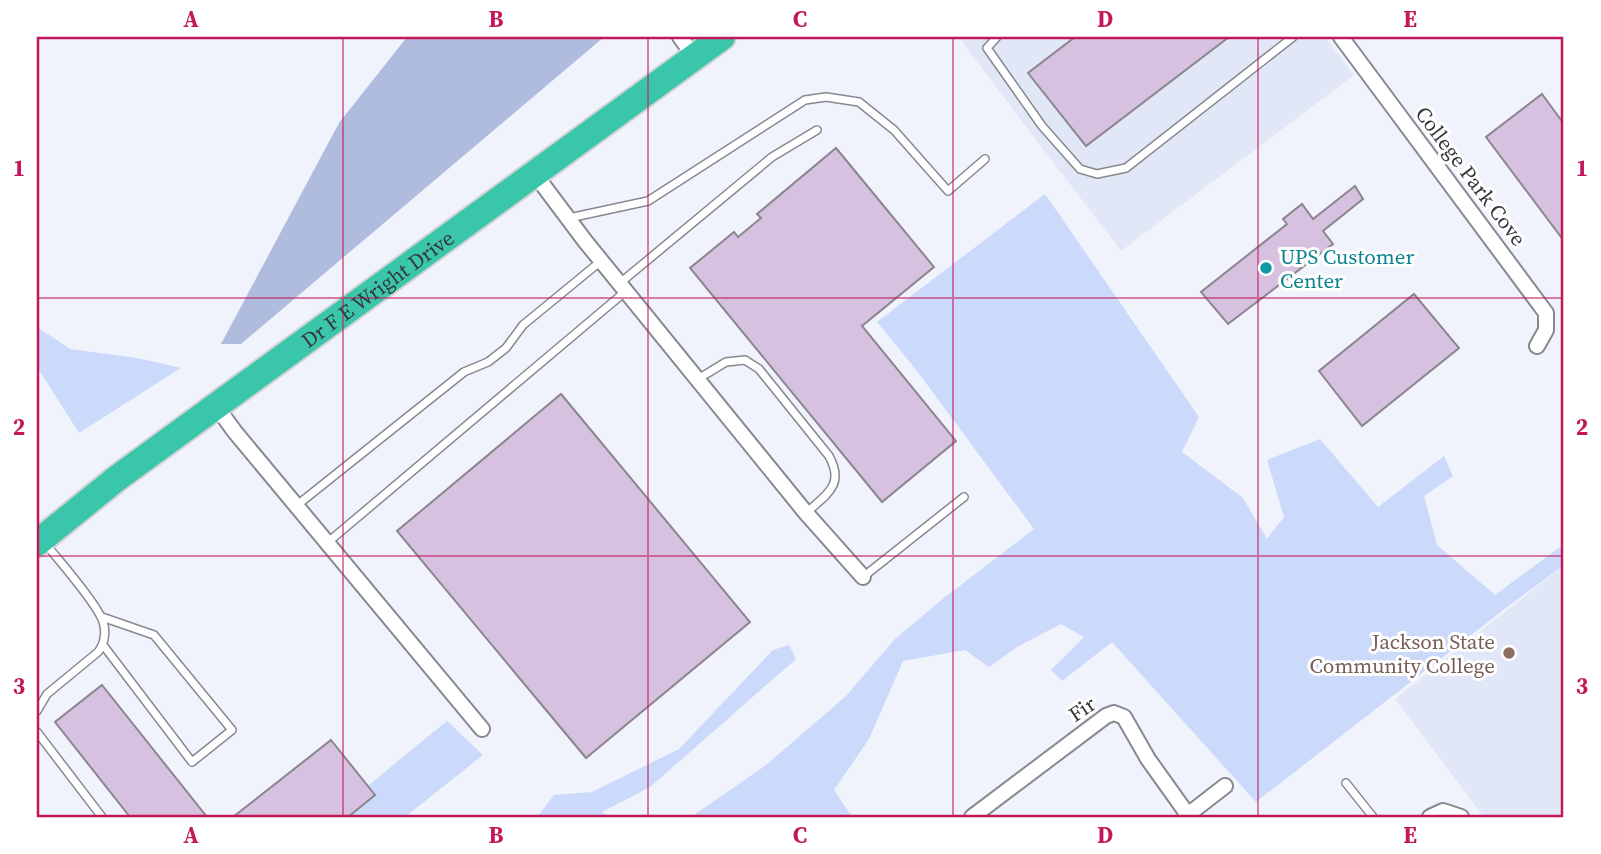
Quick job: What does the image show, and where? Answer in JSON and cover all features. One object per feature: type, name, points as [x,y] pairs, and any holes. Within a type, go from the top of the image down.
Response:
[{"type":"highway","name":"Dr F E Wright Drive","points":[[39,541],[116,479],[534,173],[687,47],[722,37]]},
{"type":"street","name":"College Park Cove","points":[[1340,37],[1546,313],[1546,330],[1538,346]]},
{"type":"street","points":[[534,173],[697,380],[806,513],[863,577]]},
{"type":"street","points":[[216,406],[482,729]]},
{"type":"street","name":"Fir","points":[[974,817],[1114,713],[1124,717],[1147,759],[1186,816]]},
{"type":"street","points":[[1186,816],[1225,786]]},
{"type":"street","points":[[1430,817],[1443,811],[1461,817]]},
{"type":"lane","points":[[997,37],[988,48],[1042,125],[1080,169],[1097,174],[1126,168],[1293,37]]},
{"type":"lane","points":[[568,218],[648,201],[805,100],[826,97],[859,102],[894,130],[948,191],[985,159]]},
{"type":"lane","points":[[327,543],[772,158],[817,130]]},
{"type":"lane","points":[[296,506],[464,372],[488,362],[506,348],[523,324],[601,261]]},
{"type":"lane","points":[[697,380],[726,362],[745,360],[759,369],[830,456],[836,468],[836,479],[830,491],[806,513]]},
{"type":"lane","points":[[863,577],[964,496]]},
{"type":"lane","points":[[37,710],[47,694],[83,666],[103,645],[105,637],[102,617],[39,541]]},
{"type":"lane","points":[[102,617],[154,635],[232,730],[192,762],[103,645]]},
{"type":"lane","points":[[37,732],[102,817]]},
{"type":"lane","points":[[1346,783],[1373,817]]},
{"type":"shaded area","points":[[407,37],[604,37],[241,344],[221,344],[339,123]]},
{"type":"shaded area","points":[[958,37],[1325,37],[1354,75],[1121,251]]},
{"type":"shaded area","points":[[1045,194],[1199,417],[1182,452],[1243,498],[1267,539],[1284,517],[1267,460],[1320,439],[1378,507],[1444,456],[1453,476],[1424,496],[1437,545],[1495,595],[1564,544],[1564,565],[1256,802],[1112,642],[1062,681],[1051,670],[1084,637],[1061,624],[1017,647],[989,667],[965,650],[903,661],[869,739],[834,790],[852,817],[691,817],[766,765],[846,696],[894,640],[1034,529],[917,371],[877,322]]},
{"type":"shaded area","points":[[37,327],[70,349],[137,358],[181,368],[79,433],[37,367]]},
{"type":"shaded area","name":"Jackson State Community College","points":[[1564,565],[1564,817],[1484,817],[1395,699]]},
{"type":"shaded area","points":[[789,645],[796,659],[650,787],[602,812],[610,817],[538,816],[554,795],[592,792],[679,749],[773,650]]},
{"type":"shaded area","points":[[447,721],[483,755],[405,817],[357,817],[341,808]]},
{"type":"building","points":[[1075,37],[1229,37],[1086,146],[1028,73]]},
{"type":"building","points":[[1542,94],[1564,124],[1564,241],[1486,137]]},
{"type":"building","points":[[836,148],[934,267],[862,326],[956,441],[882,502],[690,268],[734,232],[738,237],[761,218],[757,214]]},
{"type":"building","name":"UPS Customer Center","points":[[1355,186],[1363,199],[1323,231],[1333,244],[1228,324],[1201,292],[1287,224],[1283,219],[1302,204],[1313,219]]},
{"type":"building","points":[[1414,294],[1459,348],[1362,426],[1319,371]]},
{"type":"building","points":[[561,394],[750,622],[586,758],[397,531]]},
{"type":"building","points":[[102,685],[207,817],[130,817],[55,722]]},
{"type":"building","points":[[331,740],[375,795],[348,817],[233,817]]},
{"type":"place","name":"UPS Customer Center","points":[[1266,268]]},
{"type":"place","name":"Jackson State Community College","points":[[1509,653]]}]
